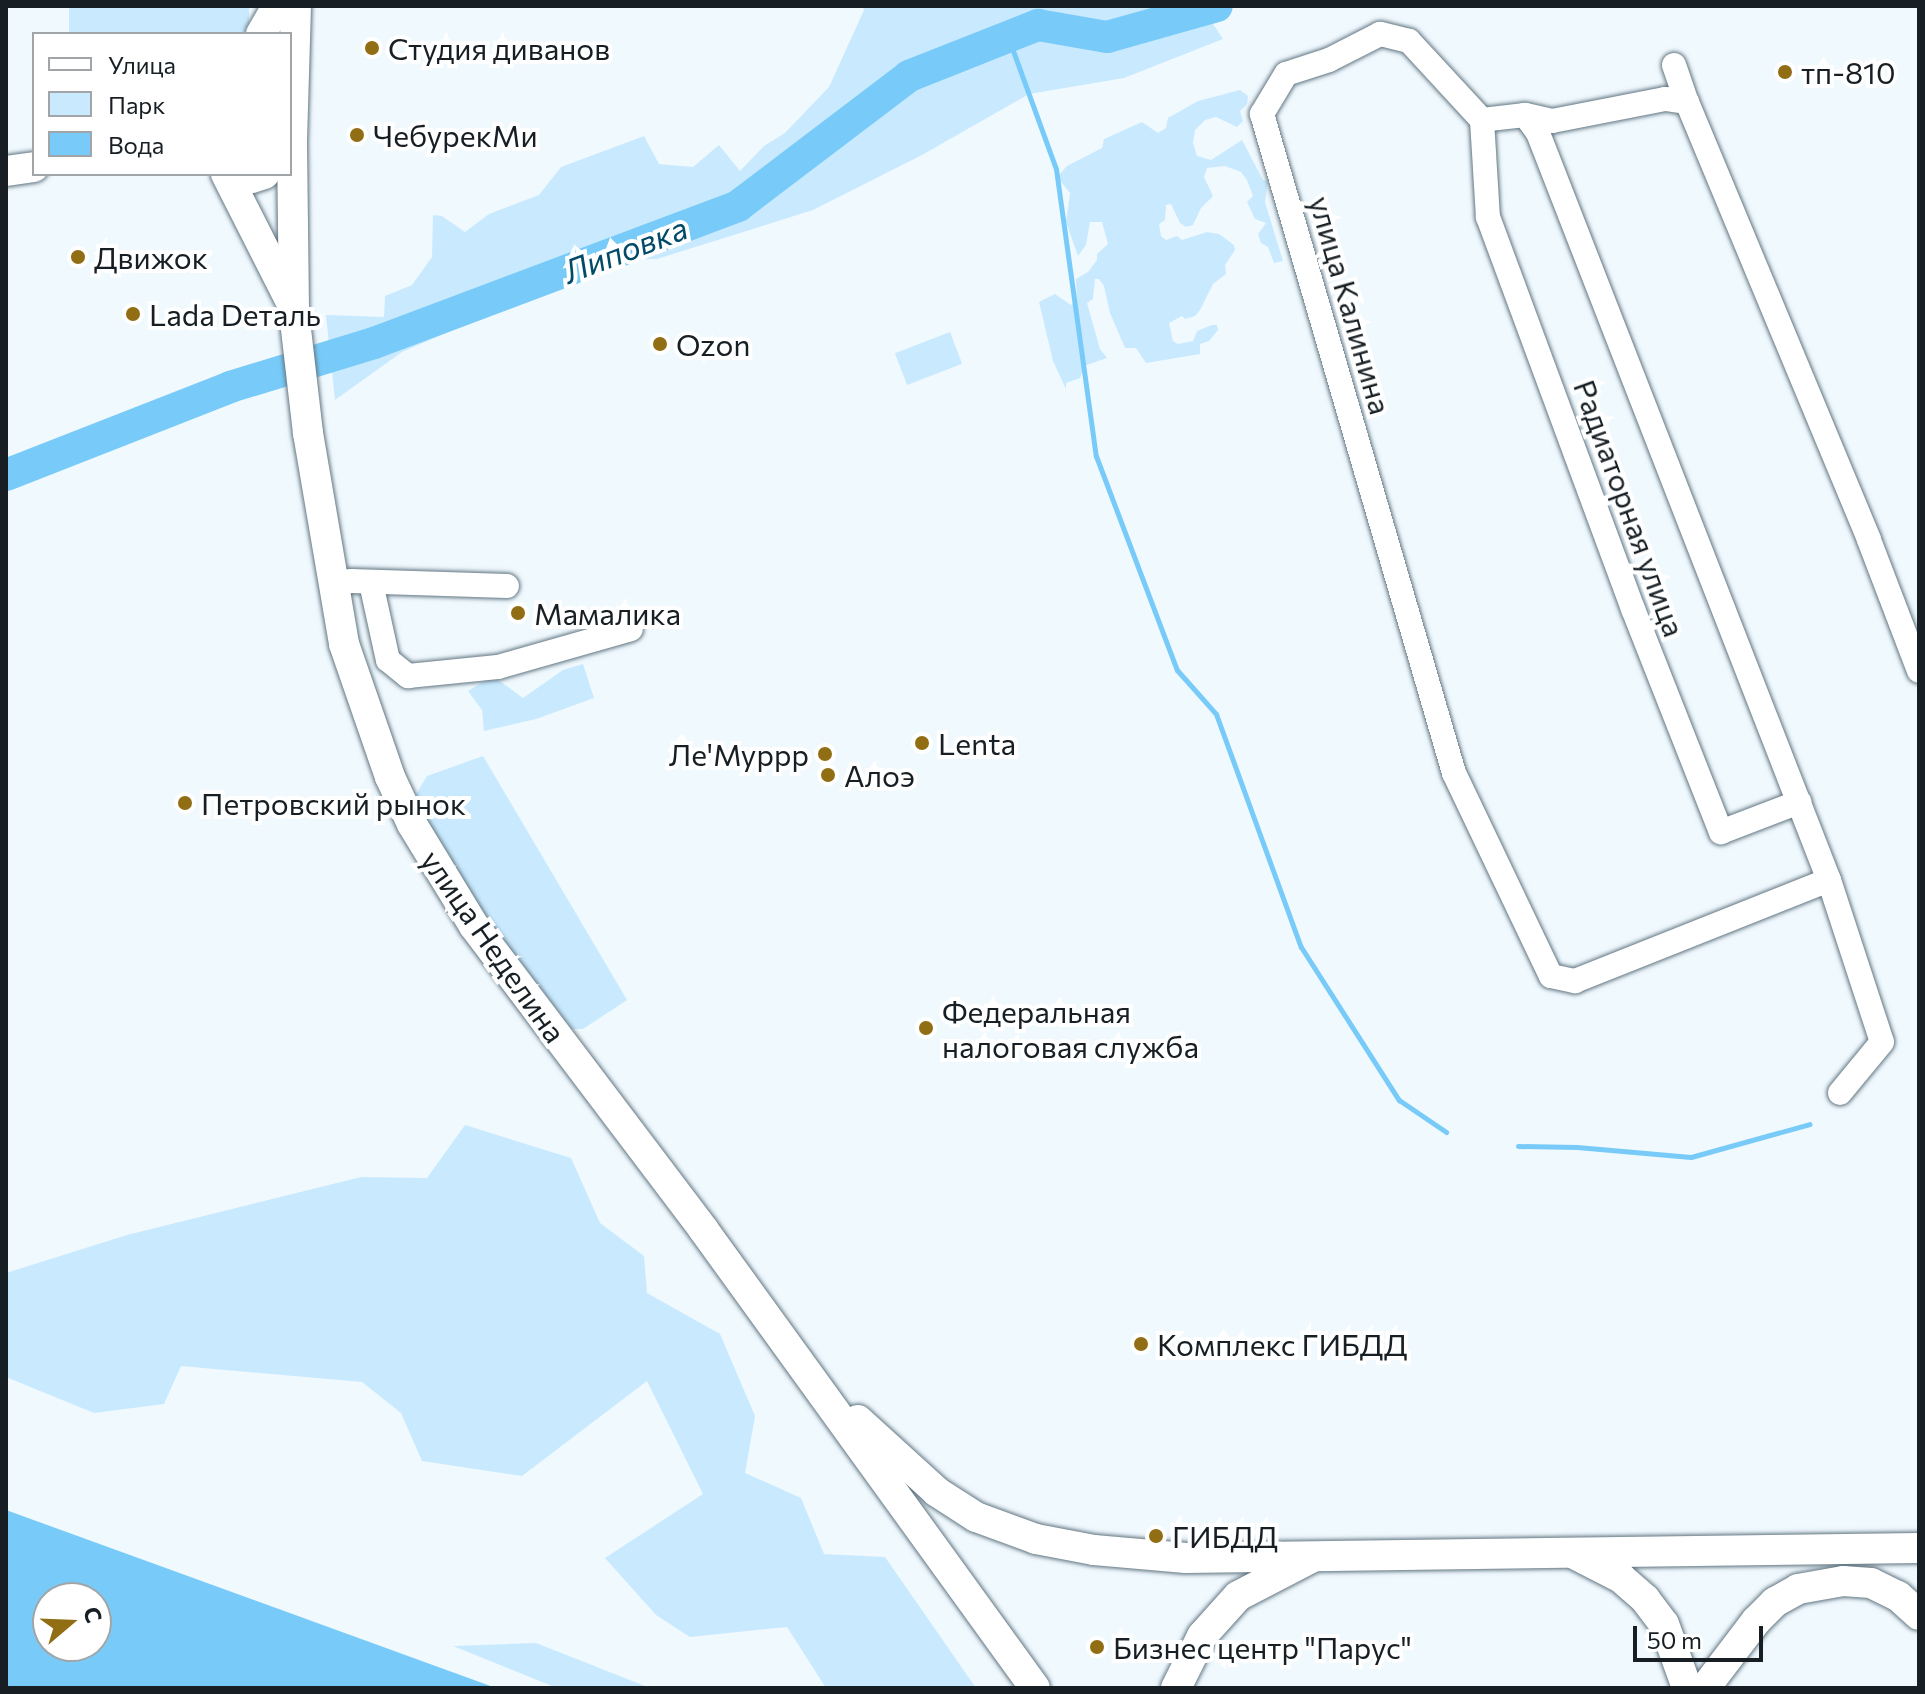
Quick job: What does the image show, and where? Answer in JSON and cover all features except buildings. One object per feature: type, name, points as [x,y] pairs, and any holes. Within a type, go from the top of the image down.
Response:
[{"type":"main road","points":[[262,32],[277,6]]},
{"type":"main road","points":[[292,106],[296,6]]},
{"type":"main road","points":[[6,151],[32,147]]},
{"type":"main road","points":[[6,171],[32,167]]},
{"type":"main road","points":[[227,176],[294,310]]},
{"type":"main road","points":[[292,176],[294,310]]},
{"type":"main road","name":"улица Неделина","points":[[294,310],[332,585],[344,644],[377,747],[427,850],[474,926],[812,1379]]},
{"type":"main road","points":[[812,1379],[937,1492],[998,1526],[1036,1539],[1079,1548],[1159,1557],[1919,1548]]},
{"type":"main road","points":[[812,1379],[1035,1688]]},
{"type":"main road","points":[[1564,1551],[1597,1564],[1645,1599],[1664,1624],[1687,1688]]},
{"type":"main road","points":[[1176,1688],[1202,1636],[1238,1596],[1316,1555]]},
{"type":"main road","points":[[1705,1688],[1756,1621],[1775,1602],[1798,1589],[1843,1581],[1871,1583],[1898,1596],[1919,1615]]},
{"type":"street","name":"улица Калинина","points":[[1482,120],[1409,41],[1380,34],[1329,60],[1286,74],[1262,114],[1454,773],[1551,976],[1575,981],[1829,880]]},
{"type":"street","points":[[1674,65],[1917,663]]},
{"type":"street","points":[[1482,120],[1525,115],[1552,121],[1665,99],[1687,102]]},
{"type":"street","name":"Радиаторная улица","points":[[1525,115],[1538,133],[1799,802],[1829,880],[1882,1042],[1840,1093]]},
{"type":"street","name":"Радиаторная улица","points":[[1482,120],[1488,217],[1633,609],[1721,832],[1799,802]]},
{"type":"street","points":[[371,583],[388,660],[408,676],[498,667],[631,629]]},
{"type":"street","points":[[332,585],[507,586]]},
{"type":"green space","points":[[69,6],[249,6],[249,32],[69,32]]},
{"type":"green space","points":[[862,6],[1201,6],[1223,39],[1124,78],[1029,94],[922,155],[813,210],[657,259],[548,261],[535,271],[481,292],[481,318],[402,352],[335,400],[326,315],[384,317],[385,296],[412,285],[432,257],[433,215],[442,216],[465,232],[489,214],[539,195],[561,167],[644,136],[659,164],[693,167],[719,145],[740,171],[764,146],[785,133],[829,87],[864,10]]},
{"type":"green space","points":[[1240,90],[1248,96],[1247,104],[1240,111],[1243,121],[1237,127],[1216,117],[1205,120],[1195,130],[1193,143],[1197,156],[1211,160],[1242,140],[1263,180],[1268,181],[1265,202],[1283,261],[1274,263],[1268,247],[1261,243],[1258,234],[1266,223],[1255,219],[1247,202],[1253,196],[1241,172],[1225,166],[1207,168],[1204,177],[1213,196],[1201,208],[1193,225],[1186,227],[1180,223],[1171,204],[1166,205],[1165,220],[1159,224],[1161,236],[1166,240],[1177,236],[1182,240],[1207,232],[1219,234],[1234,245],[1235,250],[1225,265],[1226,274],[1213,284],[1195,316],[1185,319],[1182,316],[1169,323],[1173,341],[1178,344],[1193,341],[1197,331],[1212,325],[1217,325],[1218,330],[1209,341],[1200,344],[1200,354],[1146,363],[1136,348],[1125,348],[1110,313],[1104,286],[1099,279],[1095,279],[1093,299],[1087,303],[1100,349],[1107,358],[1084,366],[1080,378],[1066,383],[1066,389],[1053,361],[1039,302],[1055,294],[1071,305],[1077,301],[1076,279],[1088,272],[1097,260],[1097,254],[1108,244],[1102,222],[1090,222],[1086,245],[1078,256],[1066,222],[1070,193],[1057,177],[1067,166],[1102,148],[1104,139],[1142,122],[1158,133],[1166,128],[1168,118],[1198,101]]},
{"type":"green space","points":[[950,332],[962,364],[907,385],[895,353]]},
{"type":"green space","points":[[583,664],[594,698],[536,719],[484,731],[482,710],[468,691],[493,676],[523,698],[563,670]]},
{"type":"green space","points":[[483,756],[627,1000],[583,1029],[572,1029],[465,891],[415,796],[427,776]]},
{"type":"green space","points":[[465,1125],[571,1158],[600,1223],[644,1256],[647,1293],[720,1334],[755,1416],[745,1473],[801,1498],[824,1554],[885,1557],[976,1688],[826,1688],[787,1627],[690,1637],[656,1615],[605,1558],[703,1494],[647,1381],[522,1476],[422,1461],[401,1413],[362,1382],[181,1366],[164,1404],[94,1413],[6,1377],[6,1273],[127,1235],[361,1177],[427,1178]]},
{"type":"green space","points":[[536,1643],[650,1688],[557,1688],[453,1646]]},
{"type":"water","points":[[6,1510],[496,1688],[6,1688]]},
{"type":"waterway","name":"Липовка","points":[[6,475],[230,387],[374,343],[738,206],[909,76],[1038,25],[1107,37],[1217,6]]},
{"type":"waterway","points":[[1008,37],[1056,169],[1096,456],[1177,670],[1216,714],[1301,947],[1399,1100],[1446,1132]]},
{"type":"waterway","points":[[1518,1146],[1577,1147],[1691,1157],[1810,1124]]},
{"type":"place","name":"Студия диванов","points":[[372,48]]},
{"type":"place","name":"тп-810","points":[[1785,72]]},
{"type":"place","name":"ЧебурекМи","points":[[357,135]]},
{"type":"place","name":"Движок","points":[[78,257]]},
{"type":"place","name":"Lada Dеталь","points":[[133,314]]},
{"type":"place","name":"Ozon","points":[[660,344]]},
{"type":"place","name":"Мамалика","points":[[518,613]]},
{"type":"place","name":"Lenta","points":[[922,743]]},
{"type":"place","name":"Ле'Муррр","points":[[825,754]]},
{"type":"place","name":"Алоэ","points":[[828,775]]},
{"type":"place","name":"Петровский рынок","points":[[185,803]]},
{"type":"place","name":"Федеральная налоговая служба","points":[[926,1028]]},
{"type":"place","name":"Комплекс ГИБДД","points":[[1141,1344]]},
{"type":"place","name":"ГИБДД","points":[[1156,1536]]},
{"type":"place","name":"Бизнес центр \"Парус\"","points":[[1097,1647]]}]
